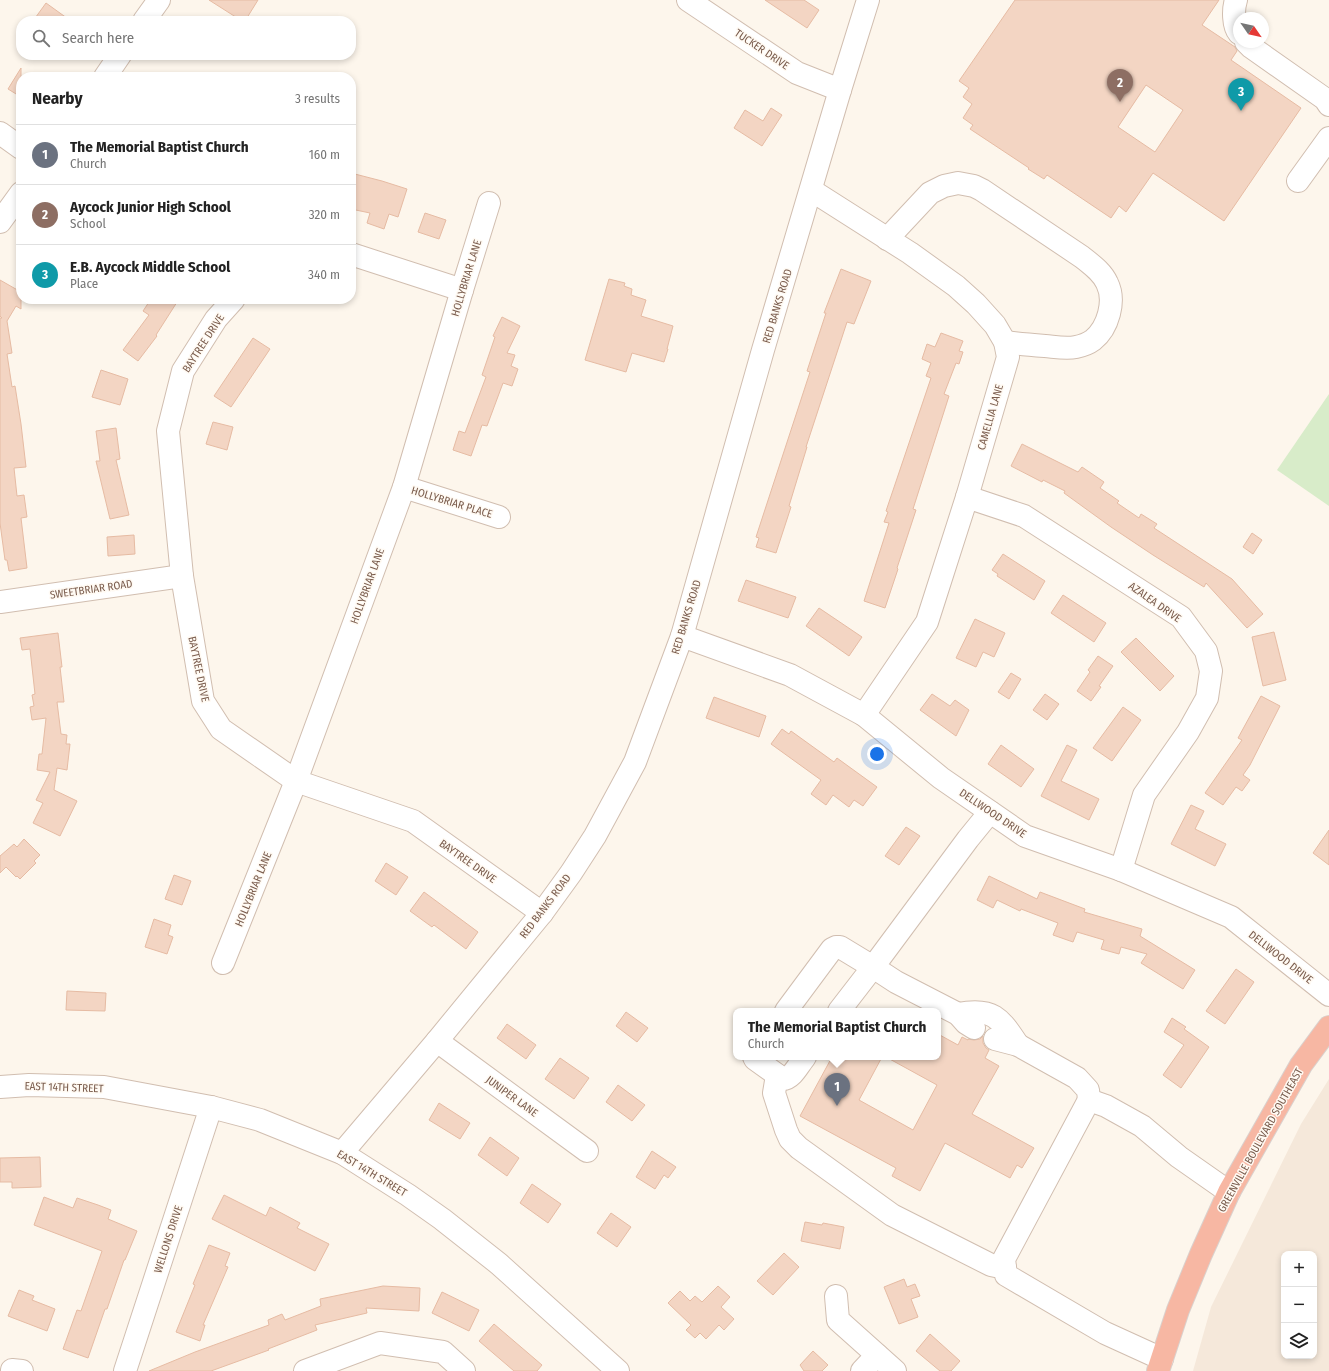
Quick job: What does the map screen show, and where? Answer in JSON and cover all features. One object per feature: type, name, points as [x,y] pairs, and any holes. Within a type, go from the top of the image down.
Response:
[{"type":"highway","name":"GREENVILLE BOULEVARD SOUTHEAST","points":[[1160,1365],[1178,1310],[1200,1254],[1229,1192],[1301,1065],[1329,1027]]},
{"type":"street","points":[[148,16],[160,0]]},
{"type":"street","name":"TUCKER DRIVE","points":[[688,0],[797,73],[840,90]]},
{"type":"street","name":"RED BANKS ROAD","points":[[342,1153],[437,1041],[542,913],[571,873],[595,836],[635,762],[682,636],[766,343],[868,0]]},
{"type":"street","points":[[1234,12],[1236,0]]},
{"type":"street","points":[[1252,48],[1325,99],[1329,105]]},
{"type":"street","points":[[108,72],[117,60]]},
{"type":"street","points":[[0,133],[16,144]]},
{"type":"street","points":[[1298,181],[1329,138]]},
{"type":"street","points":[[887,239],[930,193],[944,186],[958,183],[966,184],[974,186],[991,196],[1082,257],[1094,266],[1105,279],[1111,298],[1110,309],[1105,324],[1092,341],[1066,348],[1005,342]]},
{"type":"street","name":"CAMELLIA LANE","points":[[811,190],[910,253],[961,290],[995,325],[1005,342],[1008,357],[927,622],[864,715]]},
{"type":"street","points":[[0,222],[16,200]]},
{"type":"street","name":"HOLLYBRIAR LANE","points":[[223,963],[296,781],[404,487],[489,203]]},
{"type":"street","points":[[356,256],[462,290]]},
{"type":"street","name":"BAYTREE DRIVE","points":[[230,304],[216,319],[183,371],[168,431],[182,576],[203,701],[221,729],[296,781],[413,822],[542,913]]},
{"type":"street","name":"HOLLYBRIAR PLACE","points":[[404,487],[499,517]]},
{"type":"street","name":"AZALEA DRIVE","points":[[966,497],[1024,516],[1181,617],[1206,650],[1212,671],[1207,698],[1188,732],[1144,795],[1121,870]]},
{"type":"street","name":"SWEETBRIAR ROAD","points":[[0,602],[182,576]]},
{"type":"street","name":"DELLWOOD DRIVE","points":[[682,636],[790,675],[864,715],[941,778],[1025,836],[1121,870],[1230,917],[1329,995]]},
{"type":"street","points":[[841,1008],[968,839],[990,812]]},
{"type":"street","points":[[788,1008],[832,949],[840,947],[873,966],[896,982],[958,1014],[966,1023],[974,1028]]},
{"type":"street","points":[[958,1014],[970,1011],[979,1011],[992,1015],[1004,1024],[1018,1045]]},
{"type":"street","points":[[995,1039],[1018,1045],[1077,1078],[1088,1090],[1089,1100],[1004,1259],[1006,1275],[1160,1365]]},
{"type":"street","name":"JUNIPER LANE","points":[[437,1041],[587,1151]]},
{"type":"street","points":[[756,1060],[783,1079],[786,1079],[802,1060]]},
{"type":"street","points":[[777,1075],[774,1093],[790,1139],[799,1148],[892,1215],[991,1265],[1005,1268]]},
{"type":"street","name":"EAST 14TH STREET","points":[[0,1087],[29,1085],[104,1087],[211,1107],[260,1120],[342,1153],[408,1194],[442,1218],[499,1264],[618,1371]]},
{"type":"street","points":[[1089,1100],[1106,1106],[1142,1126],[1179,1157],[1229,1192]]},
{"type":"street","name":"WELLONS DRIVE","points":[[125,1371],[211,1107]]},
{"type":"street","points":[[836,1296],[838,1320],[895,1371]]},
{"type":"street","points":[[305,1371],[380,1343],[443,1352],[464,1371]]},
{"type":"street","points":[[862,1371],[877,1355]]},
{"type":"shaded area","points":[[1329,1079],[1329,1371],[1193,1371],[1211,1307],[1301,1124]]},
{"type":"green space","points":[[1329,394],[1329,506],[1277,470]]},
{"type":"building","points":[[209,0],[258,0],[248,16],[234,16]]},
{"type":"building","points":[[765,0],[804,0],[819,10],[807,28]]},
{"type":"building","points":[[1015,0],[1219,0],[1202,25],[1233,46],[1233,48],[1236,48],[1237,51],[1231,60],[1301,108],[1224,221],[1153,173],[1126,212],[1119,206],[1111,218],[1047,175],[1044,179],[1028,169],[1029,168],[970,129],[973,125],[963,118],[972,104],[963,97],[969,88],[959,81]],"holes":[[[1146,85],[1183,110],[1155,152],[1118,127]]]},
{"type":"building","points":[[46,3],[64,16],[37,16]]},
{"type":"building","points":[[16,76],[16,94],[8,89]]},
{"type":"building","points":[[771,108],[782,115],[762,146],[734,128],[745,110],[763,121]]},
{"type":"building","points":[[356,174],[407,189],[398,217],[389,214],[384,229],[367,223],[370,213],[356,210]]},
{"type":"building","points":[[425,213],[446,220],[439,239],[418,232]]},
{"type":"building","points":[[841,269],[871,281],[854,324],[847,322],[806,447],[789,506],[791,507],[776,553],[756,547],[759,538],[756,537],[810,372],[807,371],[826,313],[824,313]]},
{"type":"building","points":[[609,279],[625,283],[624,286],[632,289],[631,295],[646,300],[641,316],[673,326],[664,362],[632,353],[626,372],[585,360]]},
{"type":"building","points":[[0,280],[16,289],[16,304],[21,304],[21,309],[16,306],[7,321],[12,353],[7,354],[12,387],[15,386],[26,467],[14,468],[17,496],[24,495],[27,517],[21,518],[27,568],[9,571],[7,560],[5,560],[0,523],[0,318],[2,318],[0,316]]},
{"type":"building","points":[[148,304],[176,304],[156,335],[157,336],[138,361],[123,350],[149,315],[143,311]]},
{"type":"building","points":[[502,317],[520,326],[507,353],[515,355],[511,366],[518,369],[512,386],[503,383],[487,426],[482,425],[471,456],[453,450],[459,431],[465,433],[486,377],[482,375],[495,337],[493,336]]},
{"type":"building","points":[[941,333],[963,341],[959,351],[963,352],[959,364],[956,363],[944,394],[949,396],[913,509],[916,510],[885,608],[864,601],[889,523],[884,522],[888,512],[886,511],[931,378],[926,376],[931,363],[922,359],[927,344],[935,347]]},
{"type":"building","points":[[253,338],[270,349],[231,407],[214,396]]},
{"type":"building","points":[[101,370],[128,379],[120,405],[92,397]]},
{"type":"building","points":[[213,422],[233,427],[227,450],[206,444]]},
{"type":"building","points":[[116,428],[120,459],[116,460],[129,515],[110,519],[96,461],[100,461],[96,431]]},
{"type":"building","points":[[1022,444],[1078,472],[1082,467],[1104,482],[1100,488],[1119,501],[1117,503],[1139,518],[1141,514],[1157,524],[1154,528],[1232,579],[1263,614],[1247,628],[1206,583],[1204,587],[1153,555],[1064,493],[1065,491],[1043,480],[1042,482],[1011,466]]},
{"type":"building","points":[[1252,533],[1262,540],[1253,554],[1243,547]]},
{"type":"building","points":[[134,535],[135,554],[108,556],[107,537]]},
{"type":"building","points":[[1003,554],[1045,581],[1034,600],[997,576],[998,574],[992,570]]},
{"type":"building","points":[[746,580],[796,597],[788,618],[738,601]]},
{"type":"building","points":[[1063,595],[1106,623],[1094,642],[1051,613]]},
{"type":"building","points":[[819,608],[862,637],[849,656],[806,626]]},
{"type":"building","points":[[975,619],[1005,633],[994,657],[983,652],[976,667],[956,658]]},
{"type":"building","points":[[1274,632],[1286,680],[1263,686],[1252,637]]},
{"type":"building","points":[[58,633],[64,702],[57,702],[61,734],[67,735],[66,744],[70,744],[67,770],[57,768],[54,790],[77,801],[60,836],[33,823],[43,803],[36,800],[50,772],[37,770],[39,754],[42,754],[46,718],[32,720],[30,707],[34,706],[32,695],[35,694],[30,649],[22,650],[20,638]]},
{"type":"building","points":[[1136,638],[1174,676],[1160,691],[1121,652]]},
{"type":"building","points":[[1098,656],[1113,666],[1099,686],[1101,687],[1091,701],[1077,691],[1090,672],[1088,670]]},
{"type":"building","points":[[1011,673],[1021,679],[1009,699],[998,692]]},
{"type":"building","points":[[932,694],[950,706],[955,700],[969,710],[956,736],[920,710]]},
{"type":"building","points":[[1045,694],[1059,704],[1047,720],[1033,710]]},
{"type":"building","points":[[1261,696],[1280,706],[1250,765],[1243,775],[1250,780],[1242,791],[1236,787],[1223,805],[1205,793],[1242,740],[1238,738]]},
{"type":"building","points":[[714,697],[766,716],[759,737],[706,718]]},
{"type":"building","points":[[1123,707],[1141,720],[1112,761],[1093,748]]},
{"type":"building","points":[[782,729],[789,734],[791,731],[834,762],[837,758],[877,787],[863,806],[854,800],[849,807],[833,795],[826,805],[811,794],[821,780],[771,744]]},
{"type":"building","points":[[1001,745],[1034,769],[1021,787],[988,764]]},
{"type":"building","points":[[1067,745],[1077,750],[1061,781],[1099,799],[1089,820],[1041,796]]},
{"type":"building","points":[[1191,805],[1204,811],[1195,829],[1226,844],[1215,866],[1171,844]]},
{"type":"building","points":[[906,827],[920,836],[899,865],[885,856]]},
{"type":"building","points":[[1329,830],[1329,865],[1313,853]]},
{"type":"building","points":[[24,839],[40,855],[34,861],[36,863],[20,879],[6,867],[0,873],[0,856],[14,844],[17,847]]},
{"type":"building","points":[[386,863],[408,877],[396,895],[375,881]]},
{"type":"building","points":[[174,875],[191,881],[182,905],[165,899]]},
{"type":"building","points":[[989,876],[1037,899],[1040,892],[1085,909],[1084,912],[1142,929],[1140,936],[1195,970],[1183,989],[1141,963],[1147,954],[1121,947],[1119,954],[1101,949],[1104,940],[1077,932],[1073,942],[1053,935],[1058,923],[1021,909],[1020,911],[997,900],[993,908],[977,900]]},
{"type":"building","points":[[424,892],[478,932],[466,949],[434,925],[432,927],[410,911]]},
{"type":"building","points":[[154,919],[171,925],[168,935],[173,937],[167,954],[145,947]]},
{"type":"building","points":[[1236,969],[1254,982],[1225,1024],[1206,1011]]},
{"type":"building","points":[[67,991],[106,993],[105,1011],[66,1010]]},
{"type":"building","points":[[626,1012],[648,1028],[637,1042],[616,1026]]},
{"type":"building","points":[[1172,1018],[1186,1027],[1184,1029],[1209,1047],[1181,1088],[1163,1075],[1184,1045],[1164,1032]]},
{"type":"building","points":[[507,1024],[536,1045],[526,1059],[497,1038]]},
{"type":"building","points":[[941,1036],[958,1045],[962,1037],[968,1040],[974,1040],[980,1039],[983,1036],[983,1043],[989,1050],[985,1058],[999,1066],[972,1114],[1034,1148],[1022,1168],[1017,1165],[1010,1178],[945,1143],[920,1191],[892,1176],[896,1168],[800,1116],[830,1060],[880,1060],[859,1100],[913,1130],[937,1085],[891,1060],[941,1060]]},
{"type":"building","points":[[560,1058],[589,1078],[574,1099],[545,1079]]},
{"type":"building","points":[[618,1085],[645,1105],[632,1121],[606,1102]]},
{"type":"building","points":[[439,1103],[470,1123],[460,1139],[429,1120]]},
{"type":"building","points":[[490,1137],[519,1158],[507,1176],[478,1155]]},
{"type":"building","points":[[652,1151],[676,1167],[668,1178],[664,1175],[655,1189],[636,1177]]},
{"type":"building","points":[[40,1157],[41,1187],[12,1188],[12,1182],[0,1182],[0,1158]]},
{"type":"building","points":[[532,1184],[561,1204],[548,1223],[520,1203]]},
{"type":"building","points":[[224,1195],[266,1216],[270,1207],[300,1223],[297,1228],[329,1244],[315,1271],[212,1219]]},
{"type":"building","points":[[44,1197],[73,1208],[77,1198],[98,1205],[111,1210],[108,1219],[137,1231],[124,1260],[107,1309],[105,1309],[88,1358],[63,1349],[77,1310],[81,1311],[102,1251],[34,1225]]},
{"type":"building","points":[[611,1213],[631,1227],[617,1247],[597,1233]]},
{"type":"building","points":[[805,1222],[822,1225],[823,1223],[844,1227],[840,1249],[801,1241]]},
{"type":"building","points":[[209,1245],[230,1253],[225,1266],[228,1267],[203,1325],[205,1325],[200,1341],[176,1332]]},
{"type":"building","points":[[784,1253],[799,1267],[773,1295],[757,1281]]},
{"type":"building","points":[[904,1279],[907,1287],[915,1284],[920,1296],[911,1299],[918,1317],[899,1324],[884,1287]]},
{"type":"building","points":[[383,1286],[420,1288],[419,1311],[366,1308],[367,1313],[315,1325],[317,1330],[268,1349],[269,1350],[211,1371],[149,1371],[195,1352],[269,1325],[268,1320],[282,1314],[285,1320],[321,1306],[320,1299]]},
{"type":"building","points":[[718,1286],[730,1297],[721,1307],[734,1319],[724,1330],[719,1325],[706,1339],[700,1333],[695,1338],[686,1330],[691,1325],[668,1303],[680,1291],[690,1301],[695,1296],[702,1302]]},
{"type":"building","points":[[19,1290],[34,1296],[32,1300],[55,1309],[47,1331],[8,1316]]},
{"type":"building","points":[[442,1292],[479,1310],[469,1331],[432,1313]]},
{"type":"building","points":[[494,1324],[542,1365],[537,1371],[514,1371],[479,1341]]},
{"type":"building","points":[[930,1334],[960,1361],[951,1371],[940,1371],[916,1351]]},
{"type":"building","points":[[813,1351],[828,1365],[822,1371],[804,1371],[800,1365]]},
{"type":"place","name":"Aycock Junior High School","points":[[1120,102]]},
{"type":"place","name":"E.B. Aycock Middle School","points":[[1241,111]]},
{"type":"place","name":"The Memorial Baptist Church","points":[[837,1106]]}]
